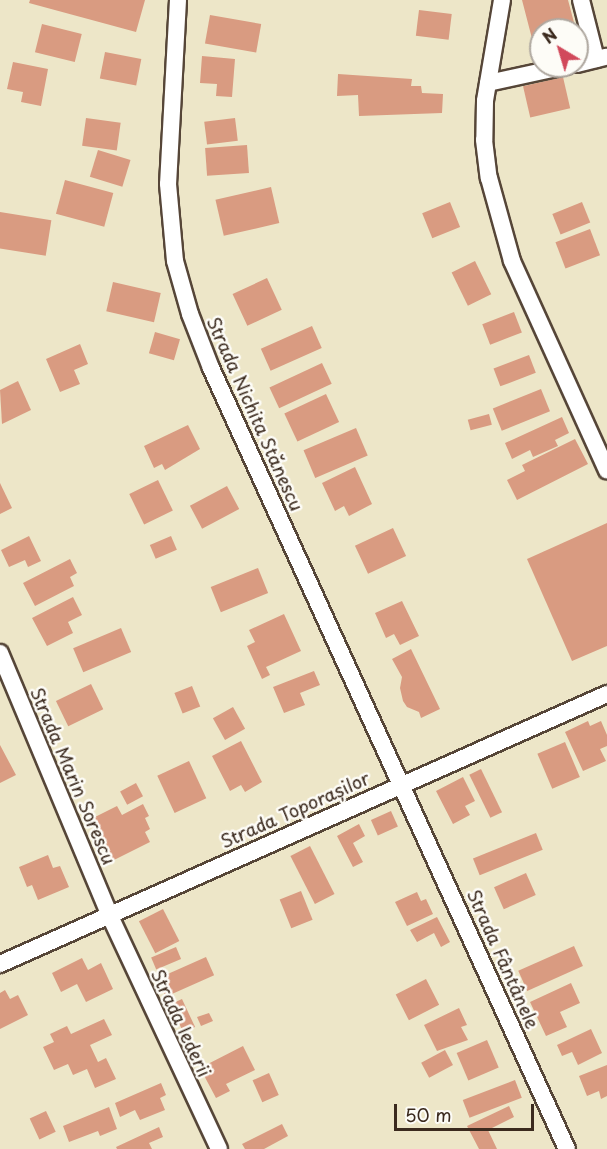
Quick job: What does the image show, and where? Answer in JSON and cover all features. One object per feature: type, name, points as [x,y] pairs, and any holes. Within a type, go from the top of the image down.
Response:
[{"type":"street","name":"Strada Nichita Stănescu","points":[[178,0],[168,184],[175,261],[190,314],[211,368],[403,784]]},
{"type":"street","points":[[502,0],[488,83],[484,140],[489,178],[500,222],[527,298],[607,470]]},
{"type":"street","points":[[581,0],[602,58]]},
{"type":"street","points":[[488,83],[529,74]]},
{"type":"street","name":"Strada Marin Sorescu","points":[[0,653],[109,914]]},
{"type":"street","name":"Strada Toporașilor","points":[[0,964],[607,694]]},
{"type":"street","name":"Strada Fântânele","points":[[403,784],[567,1149]]},
{"type":"street","name":"Strada Iederii","points":[[109,914],[219,1149]]},
{"type":"building","points":[[30,0],[145,0],[136,32],[29,3]]},
{"type":"building","points":[[522,0],[568,0],[573,18],[529,18],[529,27]]},
{"type":"building","points":[[419,10],[452,14],[449,40],[416,36]]},
{"type":"building","points":[[210,15],[261,24],[256,53],[205,44]]},
{"type":"building","points":[[42,24],[82,34],[75,62],[35,52]]},
{"type":"building","points":[[105,52],[141,59],[136,86],[100,79]]},
{"type":"building","points":[[202,56],[235,59],[232,97],[216,96],[217,84],[200,83]]},
{"type":"building","points":[[13,62],[48,69],[41,106],[21,102],[23,92],[7,89]]},
{"type":"building","points":[[338,74],[412,79],[411,86],[421,86],[422,93],[443,94],[442,113],[359,116],[358,95],[337,96]]},
{"type":"building","points":[[563,78],[570,108],[530,117],[523,86]]},
{"type":"building","points":[[86,118],[121,123],[117,151],[82,146]]},
{"type":"building","points":[[235,118],[238,141],[207,145],[204,122]]},
{"type":"building","points":[[247,145],[249,173],[207,176],[205,148]]},
{"type":"building","points":[[98,150],[131,160],[122,187],[90,177]]},
{"type":"building","points":[[65,180],[113,193],[104,227],[56,214]]},
{"type":"building","points":[[271,187],[279,223],[224,236],[215,200]]},
{"type":"building","points":[[450,202],[460,227],[432,238],[422,213]]},
{"type":"building","points":[[582,202],[590,222],[561,234],[552,214]]},
{"type":"building","points":[[0,212],[51,220],[46,256],[0,248]]},
{"type":"building","points":[[590,229],[600,255],[565,268],[555,242]]},
{"type":"building","points":[[475,261],[491,294],[468,306],[452,272]]},
{"type":"building","points":[[267,278],[282,310],[247,326],[233,294]]},
{"type":"building","points":[[113,282],[161,293],[154,322],[106,311]]},
{"type":"building","points":[[514,312],[522,333],[490,345],[482,324]]},
{"type":"building","points":[[312,326],[322,348],[271,371],[261,349]]},
{"type":"building","points":[[155,332],[180,339],[174,360],[149,353]]},
{"type":"building","points":[[80,344],[88,364],[74,370],[80,384],[60,392],[46,359]]},
{"type":"building","points":[[529,355],[536,373],[500,386],[494,369]]},
{"type":"building","points":[[322,363],[332,384],[279,408],[269,388]]},
{"type":"building","points":[[18,381],[31,410],[2,424],[0,390]]},
{"type":"building","points":[[541,389],[550,411],[502,431],[493,408]]},
{"type":"building","points":[[326,394],[339,422],[297,442],[284,413]]},
{"type":"building","points":[[489,414],[492,425],[471,430],[468,420]]},
{"type":"building","points":[[562,417],[569,433],[555,440],[558,446],[533,457],[530,450],[512,459],[505,443]]},
{"type":"building","points":[[188,425],[200,449],[165,470],[162,464],[154,468],[144,446]]},
{"type":"building","points":[[356,428],[368,456],[315,478],[304,450]]},
{"type":"building","points":[[575,439],[588,464],[517,500],[507,480],[525,471],[522,465]]},
{"type":"building","points":[[355,467],[372,504],[349,516],[344,506],[335,511],[322,483]]},
{"type":"building","points":[[158,480],[173,511],[144,525],[129,494]]},
{"type":"building","points":[[0,483],[12,508],[0,514]]},
{"type":"building","points":[[227,486],[239,509],[202,529],[190,506]]},
{"type":"building","points":[[607,523],[607,646],[572,661],[527,559]]},
{"type":"building","points":[[393,528],[406,556],[368,574],[355,546]]},
{"type":"building","points":[[29,536],[41,561],[28,567],[25,560],[9,567],[1,550]]},
{"type":"building","points":[[171,536],[177,550],[156,559],[150,545]]},
{"type":"building","points":[[70,559],[77,573],[70,577],[74,586],[35,606],[23,583]]},
{"type":"building","points":[[258,568],[268,593],[221,612],[211,587]]},
{"type":"building","points":[[73,597],[82,615],[68,622],[73,633],[47,646],[32,618]]},
{"type":"building","points":[[402,601],[419,636],[400,645],[394,634],[386,638],[375,613]]},
{"type":"building","points":[[284,614],[301,651],[266,667],[270,675],[262,679],[247,646],[255,642],[249,630]]},
{"type":"building","points":[[121,628],[131,652],[83,672],[73,648]]},
{"type":"building","points":[[411,649],[440,709],[421,718],[419,712],[407,707],[403,701],[400,688],[402,677],[392,659]]},
{"type":"building","points":[[314,671],[320,685],[300,693],[305,705],[284,713],[273,687]]},
{"type":"building","points":[[91,684],[103,709],[68,726],[56,701]]},
{"type":"building","points":[[192,686],[200,706],[183,714],[174,693]]},
{"type":"building","points":[[233,707],[245,729],[225,740],[213,718]]},
{"type":"building","points":[[588,721],[590,726],[601,721],[607,735],[607,746],[600,749],[606,761],[583,771],[565,732]]},
{"type":"building","points":[[241,741],[262,782],[245,792],[241,785],[230,791],[212,756]]},
{"type":"building","points":[[565,742],[580,777],[552,789],[537,754]]},
{"type":"building","points":[[0,745],[16,775],[0,783]]},
{"type":"building","points":[[189,761],[206,798],[175,813],[157,776]]},
{"type":"building","points":[[481,769],[502,812],[490,818],[469,775]]},
{"type":"building","points":[[463,777],[475,801],[465,806],[470,815],[453,824],[436,791]]},
{"type":"building","points":[[136,783],[143,796],[127,805],[120,791]]},
{"type":"building","points":[[143,804],[149,816],[145,818],[150,829],[145,832],[150,842],[112,861],[91,819],[117,806],[122,815]]},
{"type":"building","points":[[391,811],[398,827],[378,835],[371,820]]},
{"type":"building","points":[[359,824],[365,836],[353,843],[363,862],[353,867],[337,836]]},
{"type":"building","points":[[536,833],[543,850],[480,875],[473,858]]},
{"type":"building","points":[[310,846],[335,894],[315,904],[290,856]]},
{"type":"building","points":[[48,855],[53,868],[60,866],[69,887],[38,900],[32,885],[27,887],[19,867]]},
{"type":"building","points":[[526,873],[536,895],[504,909],[494,887]]},
{"type":"building","points":[[301,891],[313,920],[291,928],[280,900]]},
{"type":"building","points":[[417,892],[421,901],[426,899],[433,914],[407,926],[395,902]]},
{"type":"building","points":[[163,909],[179,941],[155,953],[139,921]]},
{"type":"building","points":[[437,917],[450,942],[441,947],[434,933],[417,942],[410,930]]},
{"type":"building","points":[[574,946],[583,966],[527,991],[518,971]]},
{"type":"building","points":[[176,947],[181,959],[156,970],[151,958]]},
{"type":"building","points":[[206,957],[214,975],[166,997],[158,979]]},
{"type":"building","points":[[82,958],[88,970],[101,963],[113,989],[86,1002],[77,984],[61,992],[52,973]]},
{"type":"building","points":[[426,979],[439,1005],[409,1020],[396,994]]},
{"type":"building","points":[[571,983],[580,1003],[560,1012],[567,1027],[546,1036],[530,1002]]},
{"type":"building","points":[[5,990],[10,999],[18,995],[28,1015],[0,1029],[0,993]]},
{"type":"building","points":[[182,999],[195,1027],[183,1033],[170,1004]]},
{"type":"building","points":[[459,1008],[467,1025],[461,1027],[468,1040],[437,1051],[424,1025]]},
{"type":"building","points":[[209,1013],[213,1021],[201,1026],[197,1017]]},
{"type":"building","points":[[104,1019],[112,1035],[90,1045],[98,1062],[106,1058],[116,1079],[95,1088],[87,1069],[73,1075],[68,1064],[54,1070],[43,1047],[54,1042],[50,1034],[67,1026],[71,1034]]},
{"type":"building","points":[[591,1029],[602,1053],[578,1065],[572,1052],[562,1056],[557,1045]]},
{"type":"building","points":[[487,1040],[499,1068],[468,1081],[457,1053]]},
{"type":"building","points":[[243,1046],[255,1070],[226,1084],[230,1091],[216,1098],[200,1068]]},
{"type":"building","points":[[445,1050],[453,1065],[429,1078],[421,1063]]},
{"type":"building","points":[[607,1065],[607,1096],[601,1099],[599,1091],[587,1096],[579,1076]]},
{"type":"building","points":[[269,1073],[279,1095],[262,1102],[253,1080]]},
{"type":"building","points":[[515,1080],[522,1098],[470,1118],[463,1100]]},
{"type":"building","points":[[161,1083],[166,1095],[160,1098],[165,1110],[140,1120],[135,1110],[120,1117],[115,1103]]},
{"type":"building","points":[[509,1106],[514,1117],[488,1130],[497,1149],[479,1149],[467,1126]]},
{"type":"building","points":[[109,1107],[117,1129],[100,1136],[98,1131],[69,1142],[63,1126]]},
{"type":"building","points":[[46,1111],[56,1132],[39,1139],[30,1119]]},
{"type":"building","points":[[282,1124],[288,1136],[264,1149],[245,1149],[242,1144]]},
{"type":"building","points":[[159,1127],[163,1137],[149,1143],[152,1149],[117,1149],[116,1147]]}]
